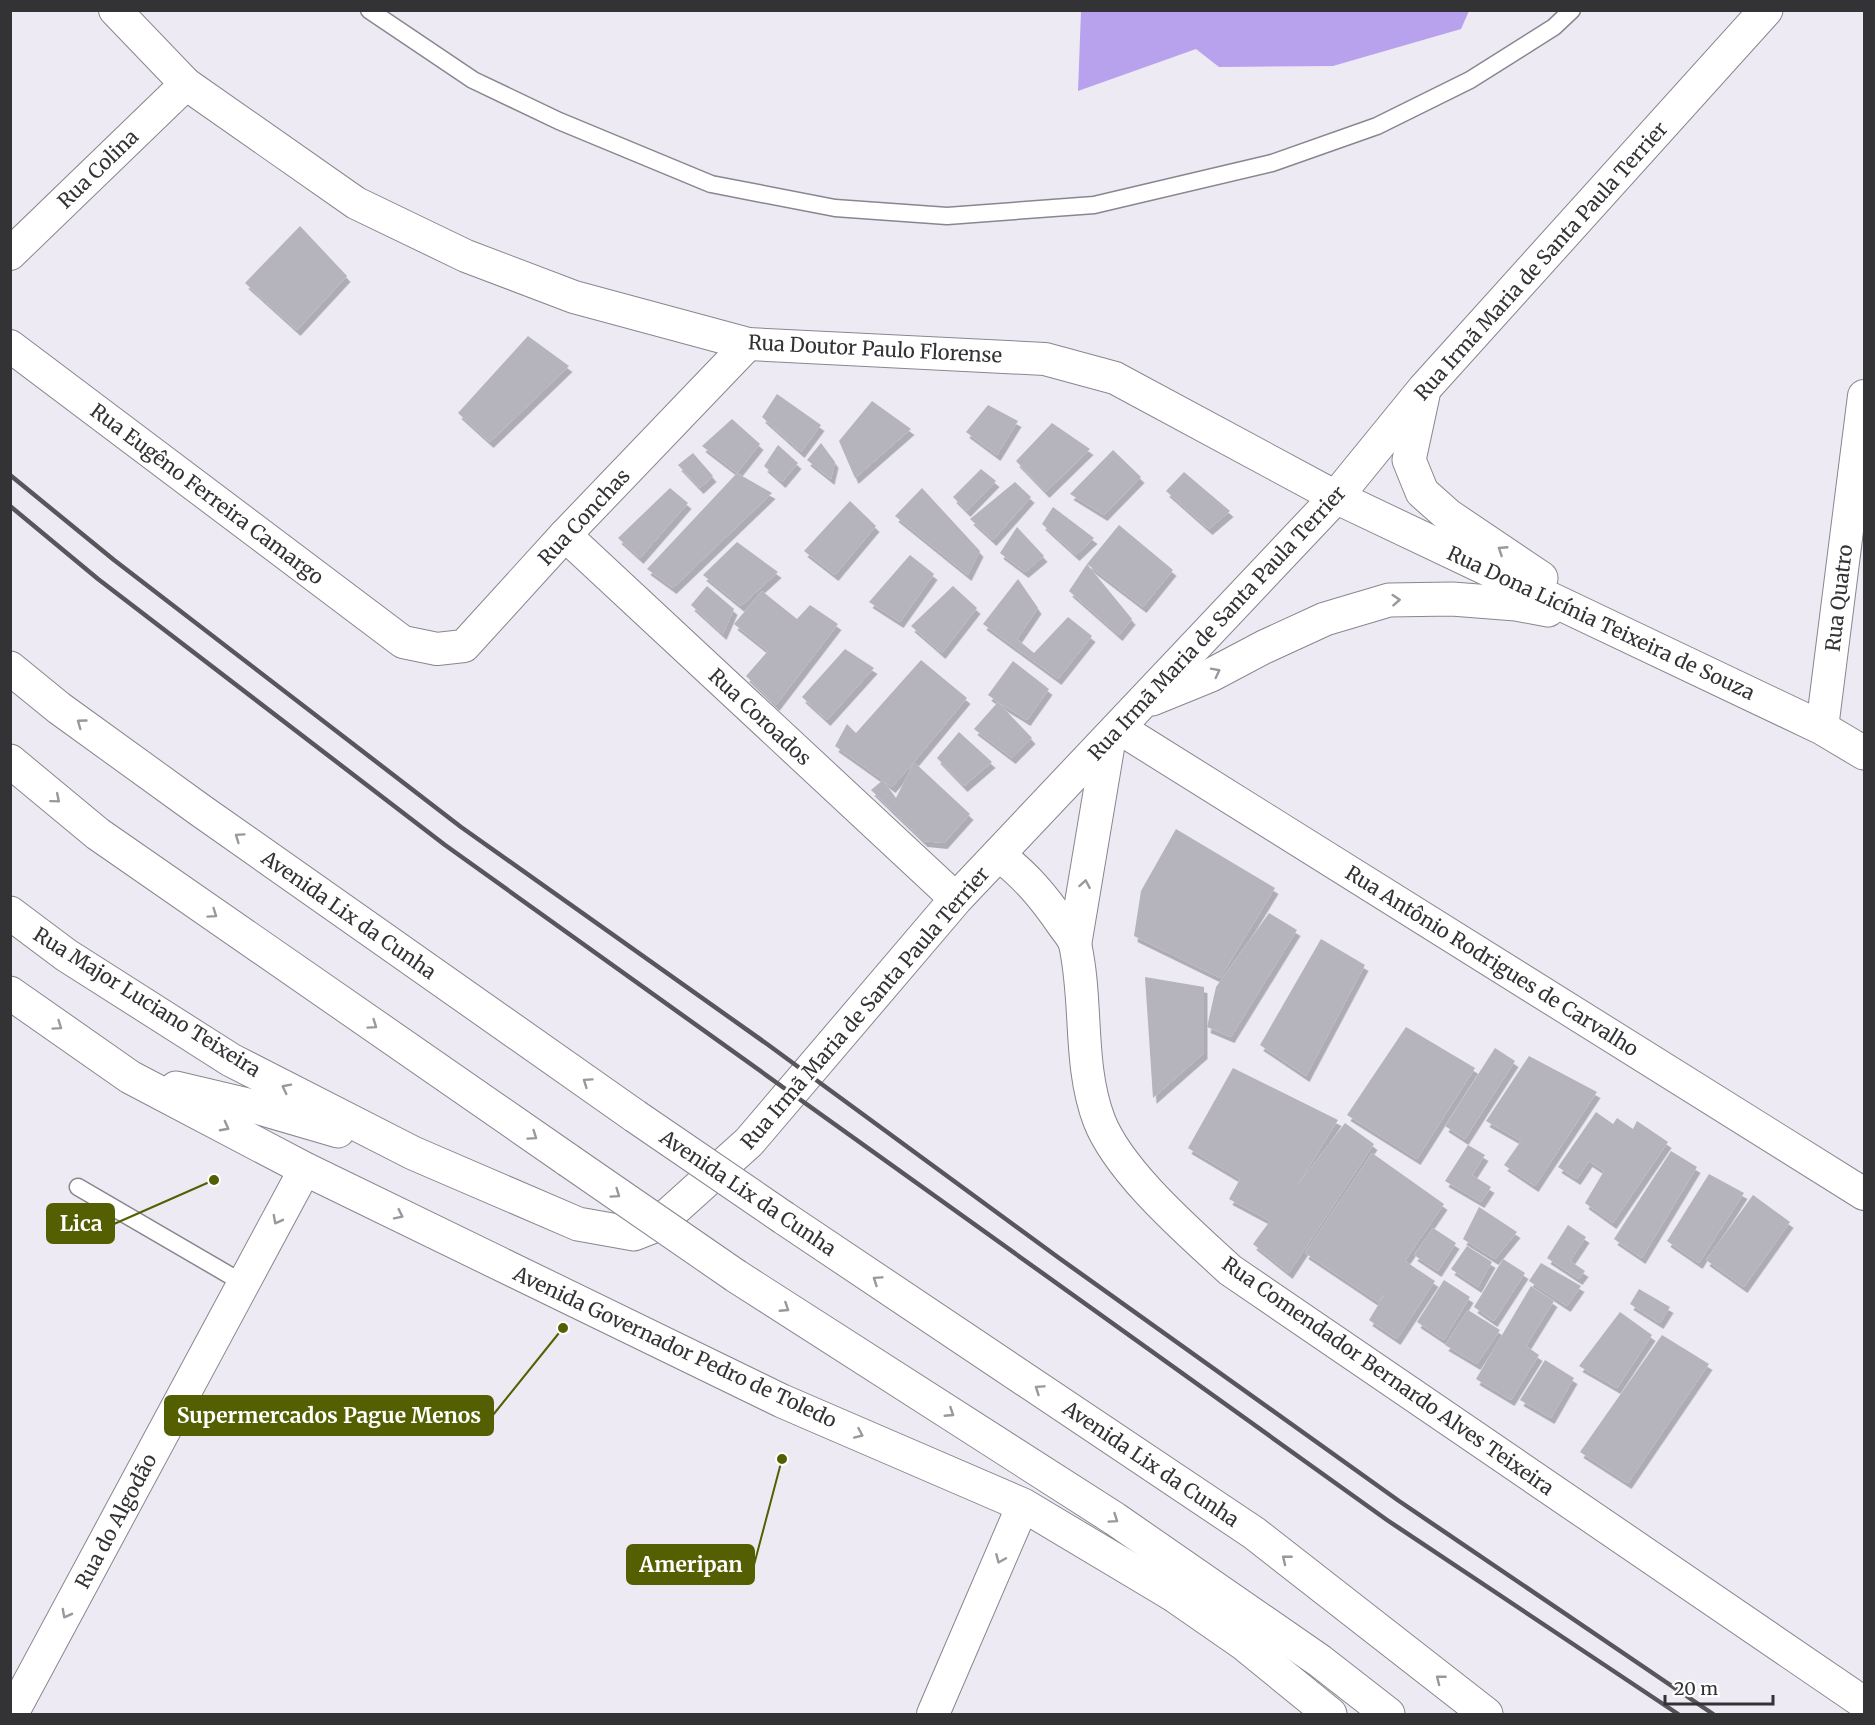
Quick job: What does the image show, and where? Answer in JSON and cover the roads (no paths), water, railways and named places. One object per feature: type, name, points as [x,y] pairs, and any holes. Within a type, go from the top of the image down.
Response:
[{"type":"main road","name":"Rua Irmã Maria de Santa Paula Terrier","points":[[657,1225],[749,1142],[956,899],[1336,497],[1424,390],[1766,10]]},
{"type":"main road","points":[[1424,390],[1409,460],[1422,492],[1449,516],[1512,557],[1600,623]]},
{"type":"main road","name":"Rua Dona Licínia Teixeira de Souza","points":[[1336,497],[1822,728],[1864,753]]},
{"type":"main road","points":[[1142,703],[1211,675],[1325,619],[1389,600],[1452,598],[1516,603],[1600,623]]},
{"type":"main road","name":"Avenida Lix da Cunha","points":[[10,668],[59,708],[200,810],[635,1116],[1254,1533],[1486,1714]]},
{"type":"main road","points":[[1075,942],[1114,733]]},
{"type":"main road","points":[[10,761],[98,834],[568,1160],[736,1276],[1115,1519],[1320,1661],[1385,1713]]},
{"type":"main road","name":"Rua Major Luciano Teixeira","points":[[10,913],[66,954],[231,1060],[413,1153],[578,1224],[634,1234],[657,1225]]},
{"type":"main road","name":"Avenida Governador Pedro de Toledo","points":[[10,993],[130,1077],[305,1169],[782,1401],[1023,1505],[1172,1594],[1244,1644],[1330,1714]]},
{"type":"main road","name":"Rua Major Luciano Teixeira","points":[[130,1077],[256,1107],[413,1153]]},
{"type":"main road","points":[[1172,1594],[1320,1661]]},
{"type":"street","name":"Rua Doutor Paulo Florense","points":[[115,10],[186,84],[356,203],[466,256],[574,297],[748,344],[1045,359],[1115,378],[1336,497]]},
{"type":"street","name":"Rua Colina","points":[[10,254],[186,84]]},
{"type":"street","name":"Rua Conchas","points":[[403,642],[437,649],[464,646],[565,535],[748,344]]},
{"type":"street","name":"Rua Eugêno Ferreira Camargo","points":[[10,346],[403,642]]},
{"type":"street","name":"Rua Quatro","points":[[1822,728],[1864,396]]},
{"type":"street","name":"Rua Coroados","points":[[565,535],[956,899]]},
{"type":"street","name":"Rua Antônio Rodrigues de Carvalho","points":[[1114,733],[1864,1194]]},
{"type":"street","name":"Rua Comendador Bernardo Alves Teixeira","points":[[999,855],[1028,878],[1041,892],[1075,942],[1088,1076],[1100,1120],[1117,1152],[1168,1212],[1230,1270],[1864,1704]]},
{"type":"street","name":"Rua do Algodão","points":[[11,1714],[305,1169]]},
{"type":"street","points":[[933,1714],[1023,1505]]},
{"type":"lane","points":[[369,10],[473,80],[559,121],[711,184],[835,208],[947,216],[1094,205],[1272,164],[1377,126],[1470,80],[1554,27],[1572,10]]},
{"type":"lane","points":[[78,1187],[243,1283]]},
{"type":"railway","points":[[10,475],[114,560],[461,827],[767,1044],[1059,1258],[1399,1501],[1713,1714]]},
{"type":"railway","points":[[10,506],[98,579],[445,845],[1387,1520],[1678,1714]]},
{"type":"place","name":"Lica","points":[[214,1180]]},
{"type":"place","name":"Supermercados Pague Menos","points":[[563,1328]]},
{"type":"place","name":"Ameripan","points":[[782,1459]]}]
